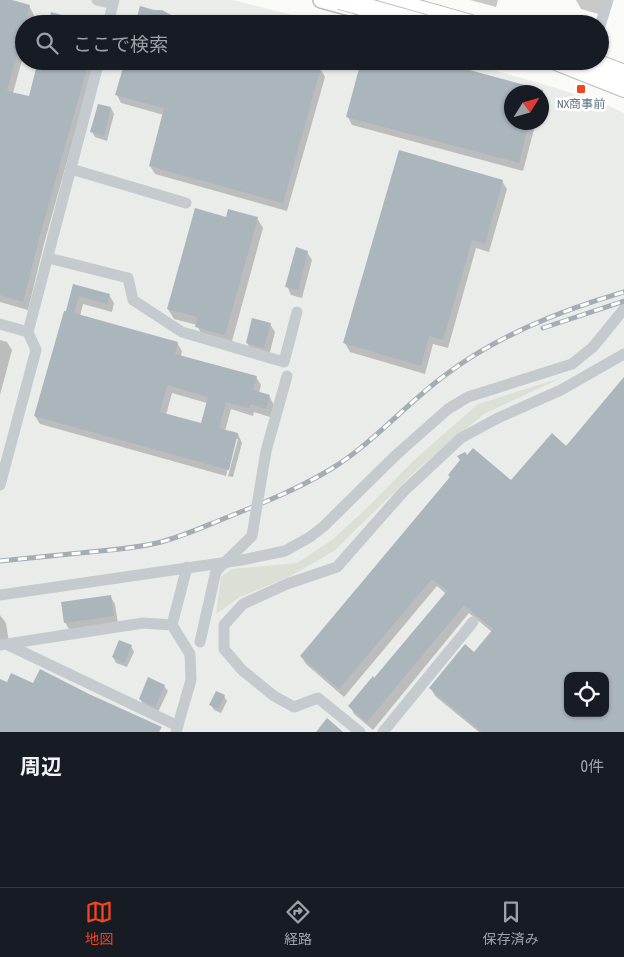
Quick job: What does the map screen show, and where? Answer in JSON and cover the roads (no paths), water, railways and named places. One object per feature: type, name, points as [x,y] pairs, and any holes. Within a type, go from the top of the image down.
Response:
[{"type":"highway","points":[[386,0],[439,15]]},
{"type":"highway","points":[[348,3],[392,15]]},
{"type":"highway","points":[[609,68],[624,73]]},
{"type":"highway","points":[[579,70],[624,88]]},
{"type":"main road","points":[[321,0],[348,3],[382,15]]},
{"type":"main road","points":[[400,0],[451,15]]},
{"type":"main road","points":[[609,67],[624,73]]},
{"type":"main road","points":[[567,70],[624,94]]},
{"type":"street","points":[[97,0],[114,2],[110,15]]},
{"type":"street","points":[[603,15],[608,0]]},
{"type":"street","points":[[0,485],[36,350],[28,332],[97,70]]},
{"type":"street","points":[[71,169],[186,202]]},
{"type":"street","points":[[48,258],[128,278],[133,300],[182,332],[284,362]]},
{"type":"street","points":[[0,595],[270,555],[285,551],[324,526],[396,455],[448,409],[468,396],[572,364],[593,346],[624,309]]},
{"type":"street","points":[[190,654],[197,651],[200,642],[216,571],[252,536],[266,450],[286,376],[284,362],[297,312]]},
{"type":"street","points":[[0,324],[28,332]]},
{"type":"street","points":[[360,732],[318,698],[294,707],[274,696],[242,670],[224,650],[224,624],[243,604],[287,584],[337,567],[403,492],[461,438],[498,418],[561,390],[624,354]]},
{"type":"street","points":[[3,645],[177,729],[191,680],[190,654],[172,625],[187,567]]},
{"type":"street","points":[[384,732],[473,622]]},
{"type":"street","points":[[3,645],[143,623],[172,625]]},
{"type":"railway","points":[[0,561],[124,549],[166,541],[267,501],[306,483],[346,459],[430,387],[486,348],[553,316],[624,292]]},
{"type":"railway","points":[[543,328],[624,301]]},
{"type":"place","name":"NX商事前","points":[[581,89]]}]
